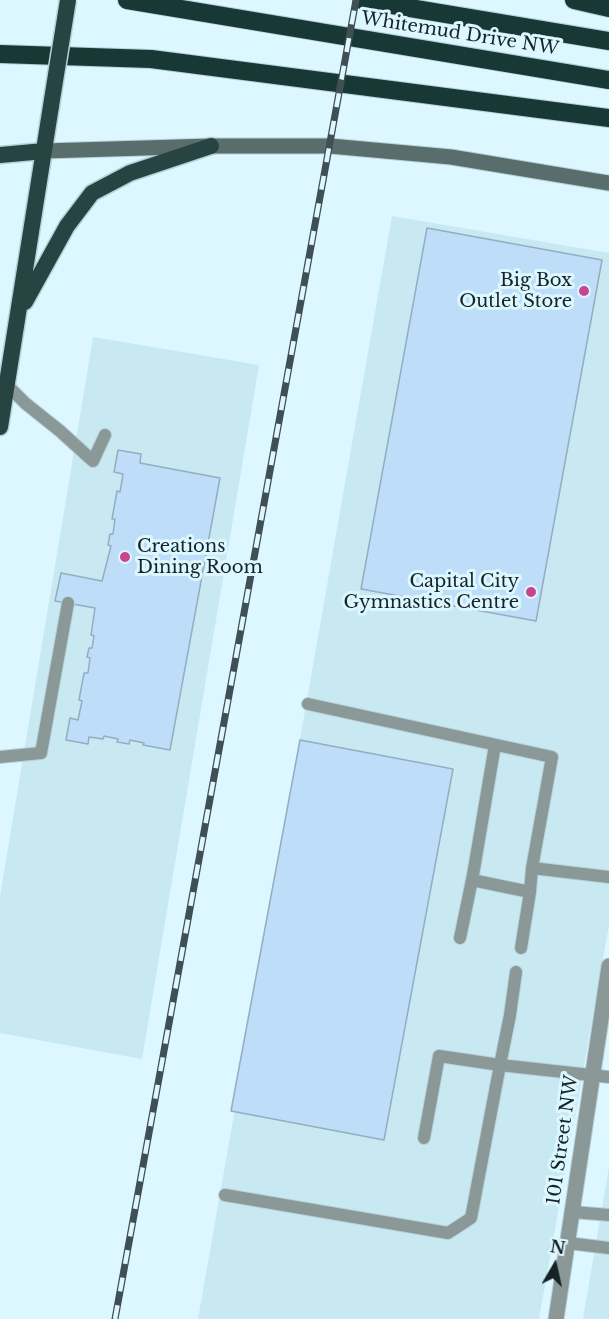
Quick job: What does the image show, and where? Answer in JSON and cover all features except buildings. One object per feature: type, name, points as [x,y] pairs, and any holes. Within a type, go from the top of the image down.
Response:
[{"type":"highway","points":[[0,428],[68,0]]},
{"type":"highway","name":"Whitemud Drive NW","points":[[127,0],[609,80]]},
{"type":"highway","name":"Whitemud Drive NW","points":[[362,0],[609,41]]},
{"type":"highway","points":[[574,0],[609,8]]},
{"type":"highway","points":[[0,54],[151,59],[609,118]]},
{"type":"highway","points":[[18,314],[67,226],[92,193],[130,173],[210,146]]},
{"type":"highway","points":[[0,154],[44,151]]},
{"type":"main road","points":[[44,151],[210,146],[330,146],[451,157],[609,183]]},
{"type":"street","name":"101 Street NW","points":[[556,1319],[591,1074],[609,969]]},
{"type":"lane","points":[[7,385],[93,461],[105,435]]},
{"type":"lane","points":[[0,757],[41,753],[68,603]]},
{"type":"lane","points":[[308,704],[552,757],[532,868],[521,948]]},
{"type":"lane","points":[[460,938],[495,745]]},
{"type":"lane","points":[[532,868],[609,877]]},
{"type":"lane","points":[[472,880],[530,892]]},
{"type":"lane","points":[[225,1195],[448,1233],[471,1218],[516,972]]},
{"type":"lane","points":[[424,1138],[438,1056],[609,1077]]},
{"type":"lane","points":[[573,1212],[609,1215]]},
{"type":"lane","points":[[568,1243],[609,1248]]},
{"type":"shaded area","points":[[392,216],[609,253],[609,925],[539,1319],[198,1319]]},
{"type":"shaded area","points":[[93,337],[259,365],[142,1059],[0,1033],[0,896]]},
{"type":"shaded area","points":[[609,1167],[609,1319],[583,1319]]},
{"type":"railway","points":[[115,1319],[356,0]]},
{"type":"place","name":"Big Box Outlet Store","points":[[584,291]]},
{"type":"place","name":"Creations Dining Room","points":[[125,557]]},
{"type":"place","name":"Capital City Gymnastics Centre","points":[[531,592]]}]
